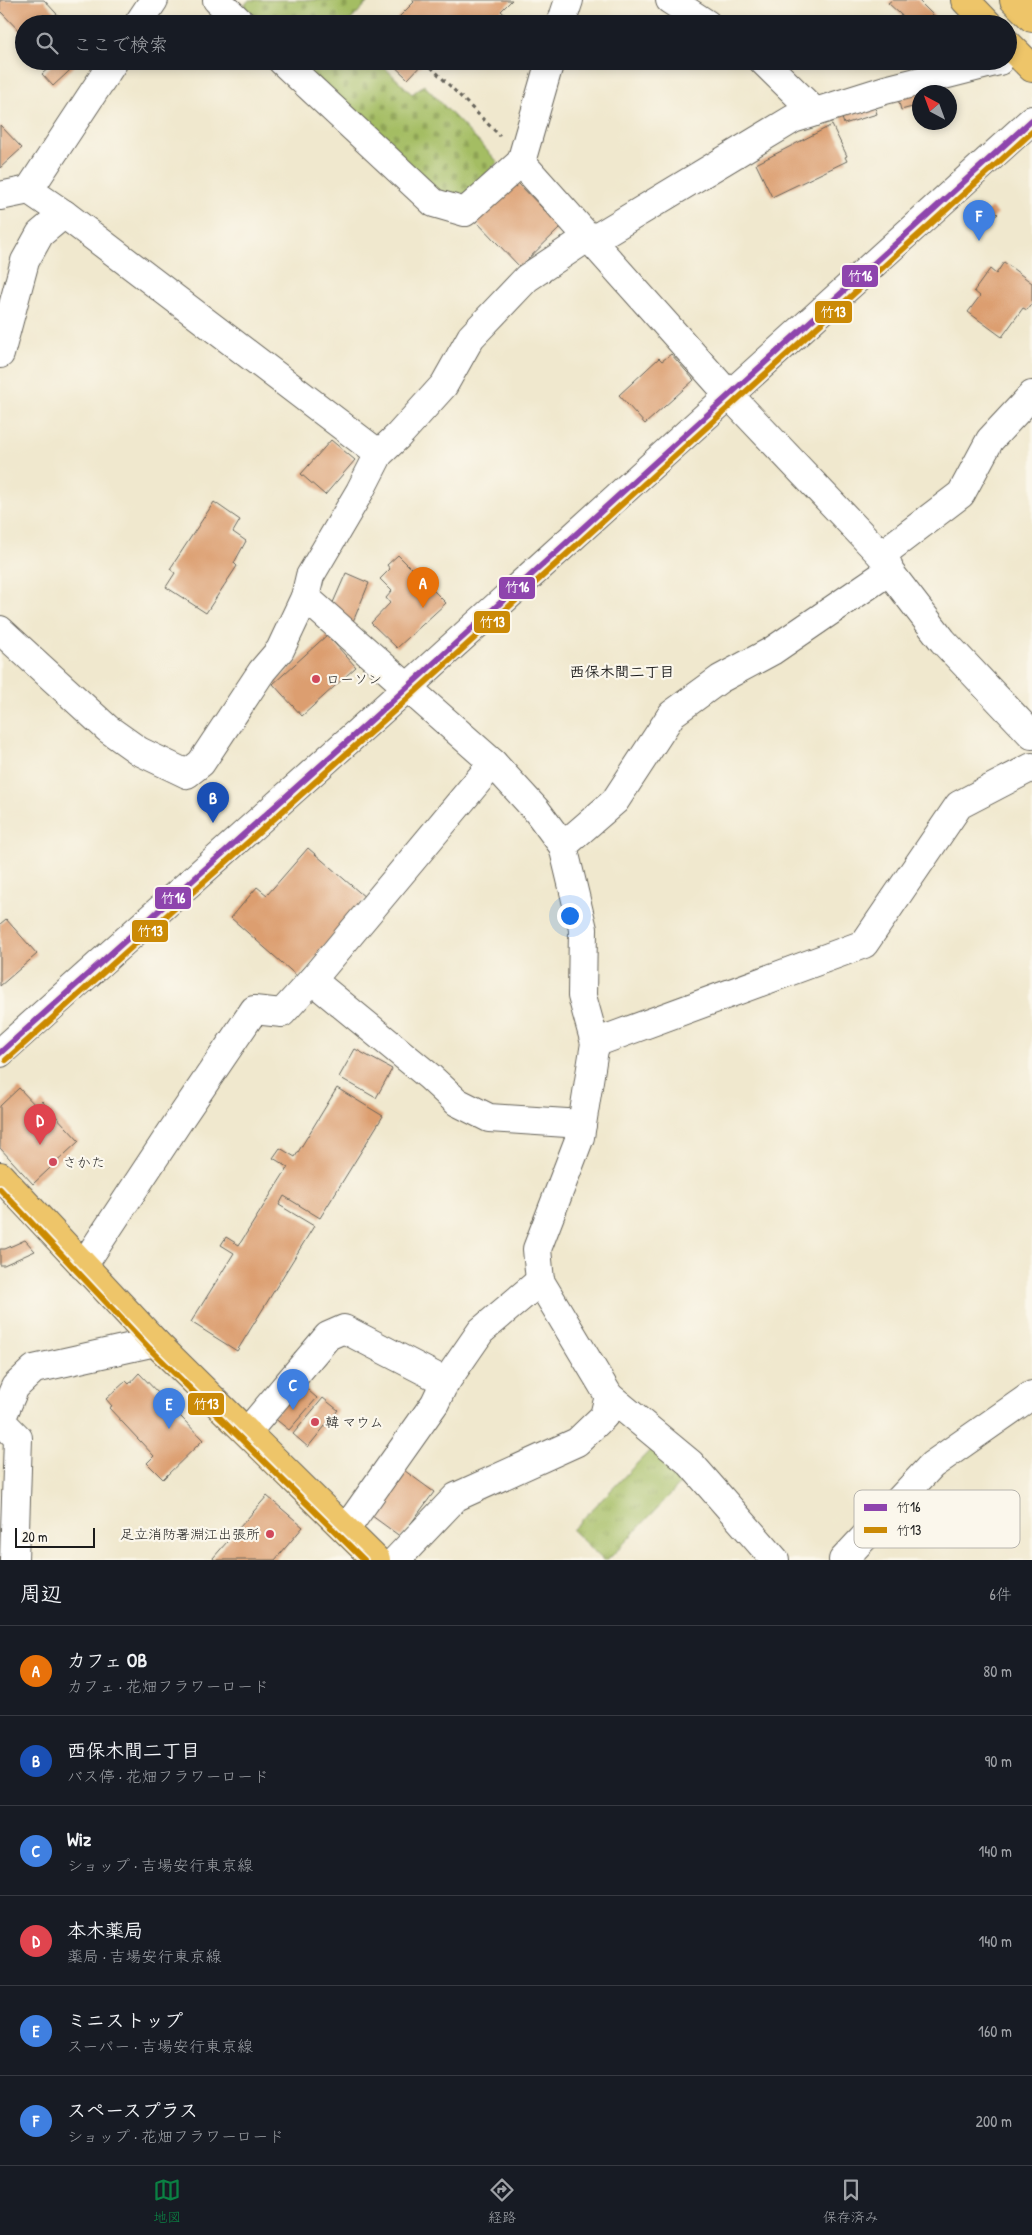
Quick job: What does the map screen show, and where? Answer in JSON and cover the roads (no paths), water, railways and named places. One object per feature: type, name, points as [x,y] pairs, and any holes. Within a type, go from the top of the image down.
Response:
[{"type":"main road","points":[[965,0],[979,15]]},
{"type":"main road","points":[[1014,0],[1032,18]]},
{"type":"main road","points":[[0,1176],[155,1342],[376,1560]]},
{"type":"street","points":[[144,15],[154,0]]},
{"type":"street","points":[[217,0],[233,15]]},
{"type":"street","points":[[564,15],[569,0]]},
{"type":"street","points":[[670,0],[693,15]]},
{"type":"street","points":[[0,196],[29,190],[108,70]]},
{"type":"street","points":[[292,70],[434,203],[465,212],[521,160],[547,70]]},
{"type":"street","points":[[772,70],[814,112]]},
{"type":"street","points":[[0,630],[108,729],[139,752],[186,774],[201,763],[262,672],[280,650],[304,597],[314,569],[360,491],[379,454],[444,385],[472,337],[527,278],[581,242],[601,235],[793,119],[885,90],[965,70]]},
{"type":"street","points":[[0,1053],[729,396],[1032,120]]},
{"type":"street","points":[[521,160],[729,396],[885,563],[943,641],[1032,735]]},
{"type":"street","points":[[29,190],[64,214],[379,454]]},
{"type":"street","points":[[0,354],[25,261],[40,234],[64,214]]},
{"type":"street","points":[[563,846],[615,801],[672,714],[720,679],[772,651],[885,563],[961,494],[990,440],[1032,395]]},
{"type":"street","points":[[304,597],[493,763],[536,811],[563,846],[583,928],[582,996],[595,1043],[580,1137],[537,1249],[540,1281],[609,1396],[690,1463],[775,1560]]},
{"type":"street","points":[[83,1266],[254,1010],[282,1013],[312,980],[493,763]]},
{"type":"street","points":[[595,1043],[864,944],[959,805],[1032,767]]},
{"type":"street","points":[[312,980],[430,1077],[457,1102],[489,1118],[582,1124]]},
{"type":"street","points":[[346,1529],[435,1403],[446,1382],[481,1331],[540,1281]]},
{"type":"street","points":[[246,1432],[328,1336],[344,1329],[446,1382]]},
{"type":"street","points":[[14,1560],[18,1438],[0,1421],[15,1387],[34,1369],[155,1342]]},
{"type":"street","points":[[909,1490],[932,1465],[1032,1395]]},
{"type":"street","points":[[396,1560],[456,1497],[577,1442],[604,1416],[609,1396]]},
{"type":"street","points":[[843,1560],[854,1548]]},
{"type":"place","name":"スペースプラス","points":[[979,241]]},
{"type":"place","name":"カフェ OB","points":[[423,608]]},
{"type":"place","name":"ローソン","points":[[316,679]]},
{"type":"place","name":"西保木間二丁目","points":[[213,823]]},
{"type":"place","name":"本木薬局","points":[[40,1145]]},
{"type":"place","name":"さかた","points":[[53,1162]]},
{"type":"place","name":"Wiz","points":[[293,1410]]},
{"type":"place","name":"韓 マウム","points":[[315,1422]]},
{"type":"place","name":"ミニストップ","points":[[169,1429]]},
{"type":"place","name":"足立消防署淵江出張所","points":[[270,1534]]},
{"type":"district","name":"西保木間二丁目","points":[[622,672]]}]
